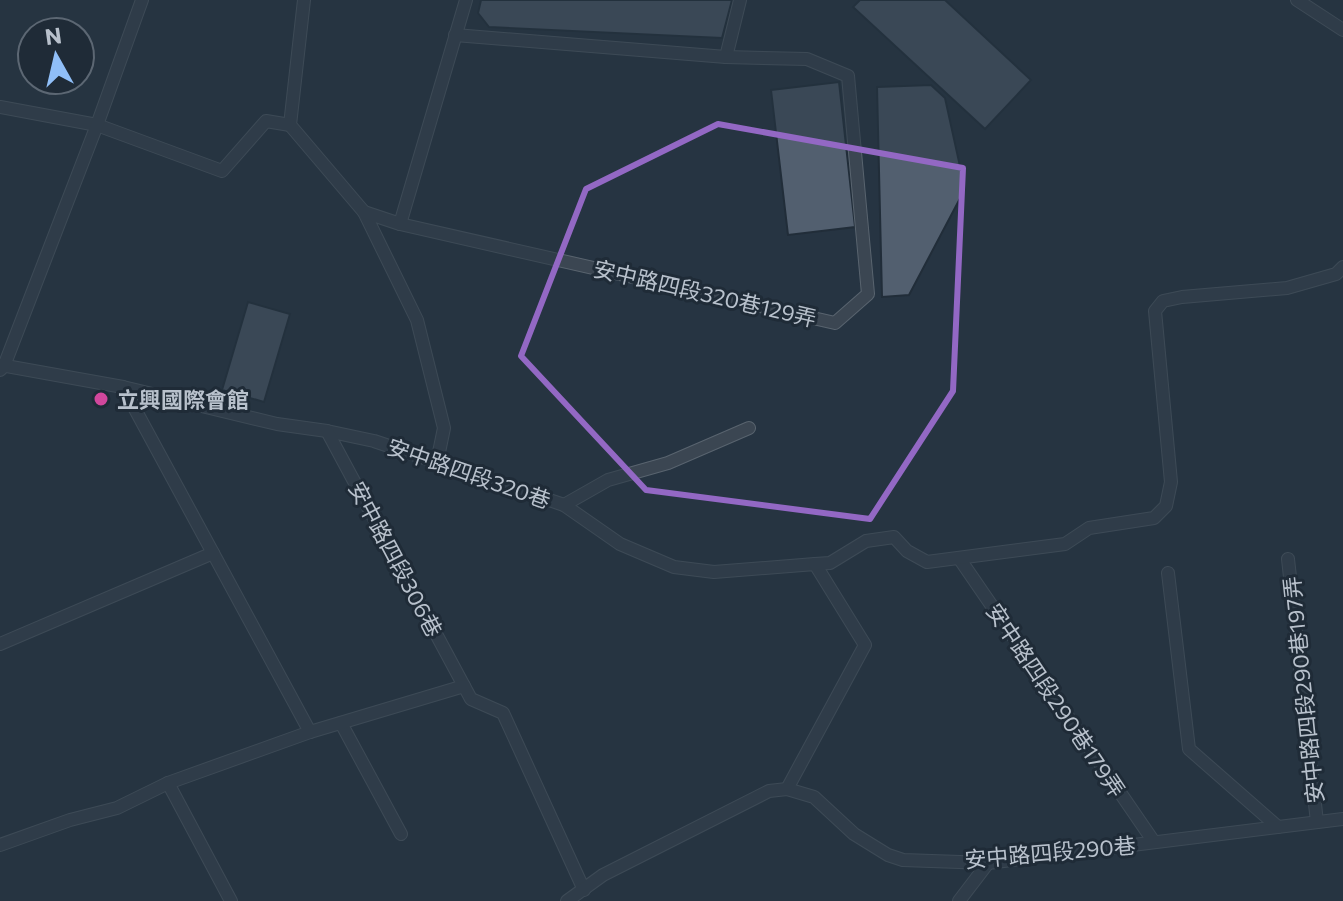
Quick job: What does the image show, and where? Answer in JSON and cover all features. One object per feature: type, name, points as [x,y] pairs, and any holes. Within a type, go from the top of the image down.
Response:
[{"type":"lane","points":[[1,367],[97,125],[142,0]]},
{"type":"lane","points":[[290,125],[304,0]]},
{"type":"lane","points":[[400,224],[466,0]]},
{"type":"lane","points":[[726,57],[740,0]]},
{"type":"lane","points":[[1297,0],[1310,4],[1343,30]]},
{"type":"lane","name":"安中路四段320巷129弄","points":[[364,212],[400,224],[835,323],[868,294],[848,76],[807,59],[726,57],[455,35]]},
{"type":"lane","points":[[0,107],[97,125],[222,171],[266,121],[290,125],[364,212],[417,320],[444,428],[437,462]]},
{"type":"lane","points":[[959,558],[1065,544],[1089,528],[1154,518],[1166,506],[1171,482],[1155,311],[1163,301],[1287,288],[1336,274],[1343,267]]},
{"type":"lane","name":"安中路四段320巷","points":[[1,367],[123,387],[277,424],[374,441],[564,505],[620,544],[674,567],[714,572],[830,563],[866,541],[894,537],[907,551],[927,562],[959,558]]},
{"type":"lane","points":[[123,387],[310,732]]},
{"type":"lane","points":[[564,505],[608,480],[668,463],[749,428]]},
{"type":"lane","name":"安中路四段306巷","points":[[327,431],[464,686]]},
{"type":"lane","points":[[0,644],[213,553]]},
{"type":"lane","name":"安中路四段290巷179弄","points":[[959,558],[1154,842]]},
{"type":"lane","name":"安中路四段290巷197弄","points":[[1288,559],[1317,822]]},
{"type":"lane","points":[[567,901],[603,875],[769,791],[787,789],[865,645],[815,564]]},
{"type":"lane","points":[[1168,573],[1189,749],[1278,827]]},
{"type":"lane","points":[[0,845],[70,820],[117,808],[168,783],[310,732],[464,686],[471,699],[503,713],[584,890]]},
{"type":"lane","points":[[341,723],[401,834]]},
{"type":"lane","points":[[168,783],[231,901]]},
{"type":"lane","name":"安中路四段290巷","points":[[787,789],[814,797],[854,834],[888,855],[903,860],[988,863],[1343,819]]},
{"type":"lane","points":[[959,901],[988,863]]},
{"type":"highlighted area","points":[[718,124],[963,168],[953,391],[870,519],[646,490],[521,356],[586,189]]},
{"type":"building","points":[[481,0],[732,0],[722,38],[489,27],[478,13]]},
{"type":"building","points":[[860,0],[945,0],[1031,80],[985,129],[853,7]]},
{"type":"building","points":[[839,82],[855,227],[788,235],[771,90]]},
{"type":"building","points":[[931,85],[945,98],[965,189],[909,295],[882,297],[877,87]]},
{"type":"building","points":[[248,302],[290,314],[264,402],[222,390]]},
{"type":"place","name":"立興國際會館","points":[[101,399]]}]
